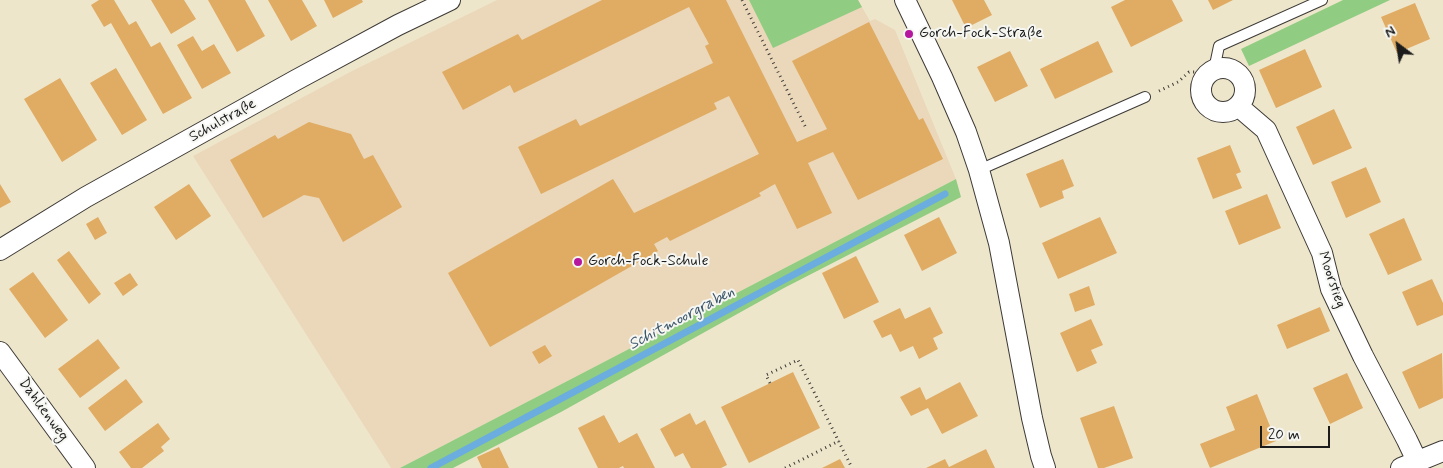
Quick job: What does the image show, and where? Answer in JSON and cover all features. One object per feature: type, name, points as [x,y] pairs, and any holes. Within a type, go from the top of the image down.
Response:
[{"type":"street","name":"Schulstraße","points":[[0,250],[86,198],[304,75],[398,25],[450,0]]},
{"type":"street","points":[[905,0],[966,132],[979,170],[998,243],[1032,418],[1041,456],[1046,468]]},
{"type":"street","points":[[1221,68],[1229,69],[1241,78],[1244,85],[1242,100],[1232,110],[1219,112],[1212,109],[1203,99],[1201,86],[1208,74],[1214,70],[1221,68]]},
{"type":"street","name":"Moorstieg","points":[[1238,106],[1266,130],[1322,253],[1331,289],[1363,356],[1407,440],[1409,465]]},
{"type":"street","name":"Dahlienweg","points":[[0,352],[85,468]]},
{"type":"street","points":[[1409,465],[1443,451]]},
{"type":"lane","points":[[1214,70],[1219,46],[1322,0]]},
{"type":"lane","points":[[979,170],[1145,97]]},
{"type":"path","points":[[742,0],[806,128]]},
{"type":"path","points":[[1145,97],[1178,82],[1189,72],[1214,70]]},
{"type":"path","points":[[770,383],[766,375],[798,360],[852,468]]},
{"type":"path","points":[[785,468],[839,441]]},
{"type":"shaded area","name":"Gorch-Fock-Schule","points":[[497,0],[858,0],[870,21],[875,19],[895,30],[956,179],[400,468],[391,468],[193,156],[352,71]]},
{"type":"green space","points":[[749,0],[858,0],[862,7],[773,48]]},
{"type":"green space","points":[[1343,0],[1390,0],[1249,66],[1241,49]]},
{"type":"green space","points":[[956,179],[961,197],[784,288],[561,412],[453,468],[400,468]]},
{"type":"building","points":[[99,0],[114,0],[129,25],[136,21],[151,47],[160,42],[192,98],[163,114],[111,23],[104,27],[91,5]]},
{"type":"building","points":[[151,0],[184,0],[196,19],[171,34]]},
{"type":"building","points":[[208,0],[245,0],[265,36],[237,52]]},
{"type":"building","points":[[268,0],[302,0],[317,26],[291,41]]},
{"type":"building","points":[[324,0],[362,0],[363,2],[333,18]]},
{"type":"building","points":[[602,0],[726,0],[797,142],[827,129],[792,61],[869,22],[919,120],[923,118],[943,159],[858,200],[833,152],[808,163],[832,213],[797,229],[775,184],[759,193],[761,196],[670,241],[667,237],[654,244],[658,251],[490,347],[448,273],[613,179],[634,213],[759,154],[729,96],[714,103],[717,109],[541,194],[518,147],[576,119],[580,126],[713,63],[705,46],[709,44],[689,7],[514,93],[510,85],[463,110],[442,72],[518,34],[522,40]]},
{"type":"building","points":[[952,0],[984,0],[992,15],[966,28]]},
{"type":"building","points":[[1125,0],[1172,0],[1183,21],[1131,47],[1111,7]]},
{"type":"building","points":[[1208,0],[1233,0],[1213,10]]},
{"type":"building","points":[[1415,3],[1430,39],[1397,53],[1381,17]]},
{"type":"building","points":[[193,36],[202,51],[214,44],[231,73],[202,89],[177,45]]},
{"type":"building","points":[[1098,41],[1113,72],[1055,99],[1040,69]]},
{"type":"building","points":[[1305,49],[1322,87],[1276,108],[1259,70]]},
{"type":"building","points":[[1010,51],[1028,86],[995,102],[977,67]]},
{"type":"building","points":[[116,68],[147,120],[122,135],[90,83]]},
{"type":"building","points":[[60,78],[97,140],[62,162],[24,99]]},
{"type":"building","points":[[1334,109],[1352,148],[1313,165],[1296,127]]},
{"type":"building","points":[[309,122],[351,134],[364,159],[373,155],[402,207],[343,242],[319,198],[304,195],[263,218],[230,160],[275,135],[278,139]]},
{"type":"building","points":[[1230,145],[1241,172],[1236,174],[1242,188],[1213,199],[1197,158]]},
{"type":"building","points":[[1063,159],[1074,186],[1062,191],[1064,198],[1040,208],[1026,174]]},
{"type":"building","points":[[1366,167],[1381,202],[1346,218],[1331,182]]},
{"type":"building","points":[[0,184],[11,202],[0,208]]},
{"type":"building","points":[[189,184],[211,216],[176,240],[154,207]]},
{"type":"building","points":[[1267,194],[1281,228],[1239,245],[1225,211]]},
{"type":"building","points":[[98,217],[107,233],[95,240],[86,224]]},
{"type":"building","points":[[939,217],[957,253],[922,271],[904,235]]},
{"type":"building","points":[[1100,217],[1117,253],[1058,279],[1042,243]]},
{"type":"building","points":[[1404,218],[1422,260],[1388,275],[1369,234]]},
{"type":"building","points":[[69,251],[101,294],[89,304],[57,260]]},
{"type":"building","points":[[856,256],[879,302],[844,319],[822,273]]},
{"type":"building","points":[[33,272],[68,320],[45,338],[9,289]]},
{"type":"building","points":[[130,273],[138,285],[123,296],[114,283]]},
{"type":"building","points":[[1432,279],[1443,303],[1443,315],[1417,326],[1402,292]]},
{"type":"building","points":[[1089,286],[1095,305],[1075,312],[1069,294]]},
{"type":"building","points":[[930,307],[943,333],[933,338],[938,349],[919,359],[913,346],[900,352],[891,334],[882,338],[873,321],[900,308],[905,319]]},
{"type":"building","points":[[1320,307],[1330,331],[1287,349],[1277,325]]},
{"type":"building","points":[[1091,319],[1103,345],[1091,350],[1097,363],[1077,372],[1060,333]]},
{"type":"building","points":[[98,339],[120,368],[80,398],[58,369]]},
{"type":"building","points":[[545,345],[552,356],[539,364],[532,352]]},
{"type":"building","points":[[1442,353],[1443,398],[1419,409],[1402,372]]},
{"type":"building","points":[[793,372],[820,428],[749,463],[721,407]]},
{"type":"building","points":[[1347,373],[1363,408],[1330,424],[1313,388]]},
{"type":"building","points":[[126,379],[143,402],[105,431],[88,408]]},
{"type":"building","points":[[960,382],[978,416],[942,434],[928,408],[911,416],[900,397],[920,387],[926,400]]},
{"type":"building","points":[[1257,394],[1276,441],[1210,468],[1200,444],[1235,430],[1226,407]]},
{"type":"building","points":[[1114,406],[1133,458],[1104,468],[1098,468],[1080,418]]},
{"type":"building","points":[[690,413],[696,425],[705,420],[727,465],[721,468],[691,468],[683,453],[675,457],[660,429]]},
{"type":"building","points":[[604,415],[619,443],[637,433],[655,468],[624,468],[623,466],[619,468],[598,468],[578,428]]},
{"type":"building","points":[[158,423],[170,439],[161,447],[164,451],[142,468],[131,468],[119,452]]},
{"type":"building","points":[[499,447],[509,468],[482,468],[477,457]]},
{"type":"building","points":[[986,449],[995,468],[926,468],[945,459],[949,467]]},
{"type":"building","points":[[840,459],[845,468],[822,468]]},
{"type":"waterway","name":"Schitmoorgraben","points":[[431,468],[945,194]]},
{"type":"place","name":"Gorch-Fock-Straße","points":[[909,34]]},
{"type":"place","name":"Gorch-Fock-Schule","points":[[578,262]]}]
